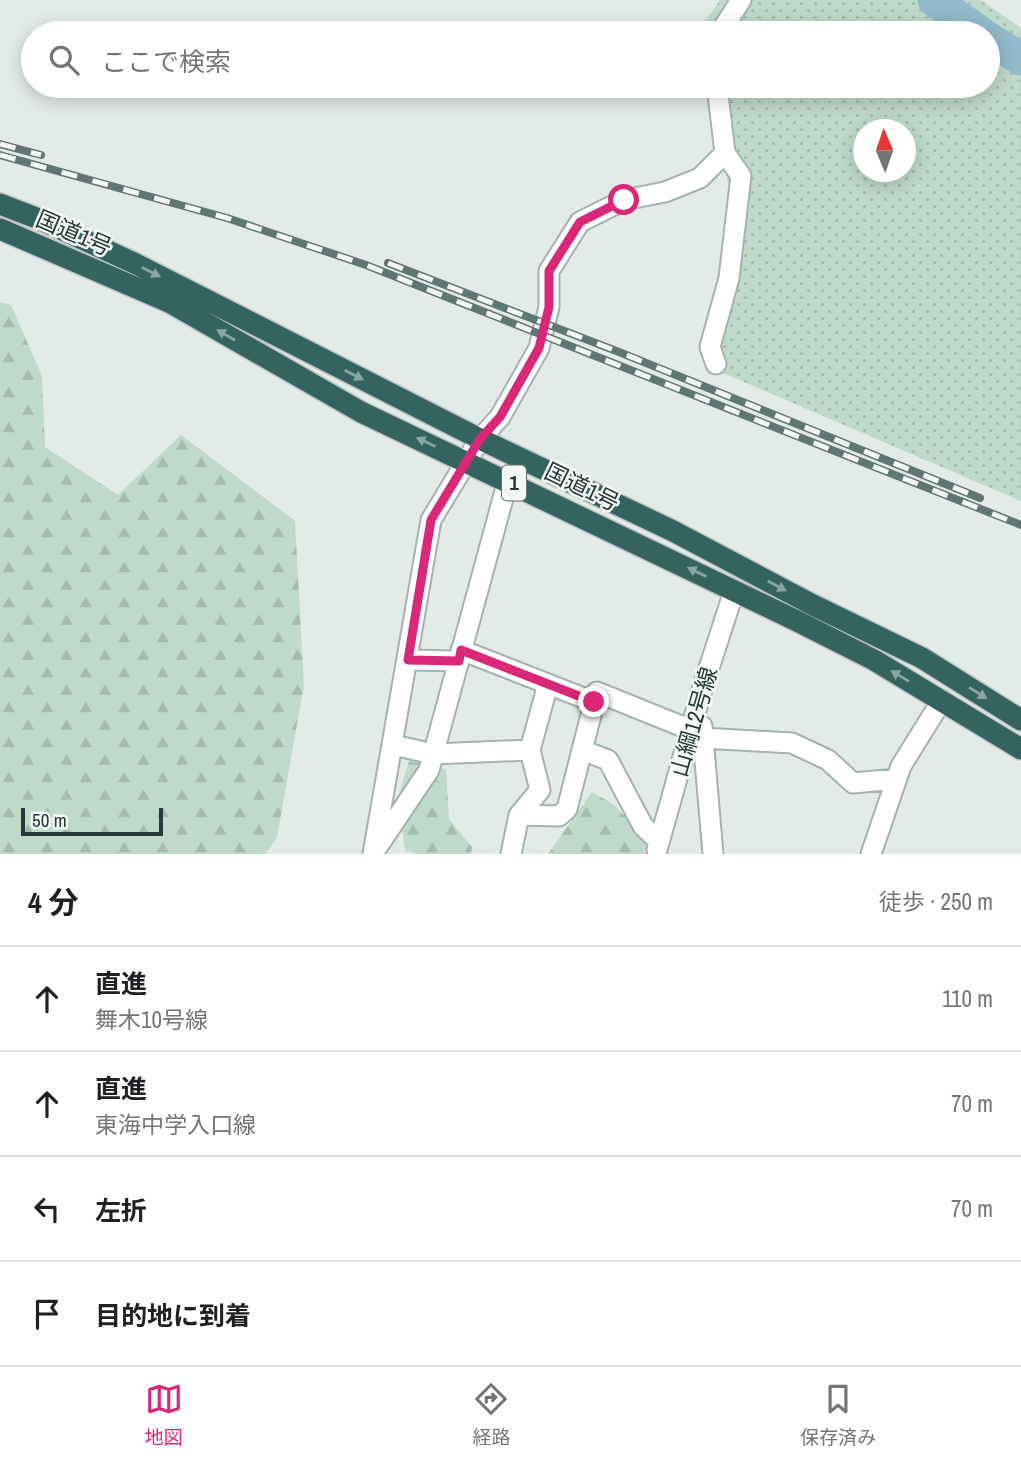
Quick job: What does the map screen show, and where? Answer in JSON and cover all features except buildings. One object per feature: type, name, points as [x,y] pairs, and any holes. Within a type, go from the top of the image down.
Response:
[{"type":"highway","name":"国道1号","points":[[0,204],[136,264],[480,439],[673,531],[813,605],[922,658],[1021,720]]},
{"type":"highway","name":"国道1号","points":[[0,229],[169,302],[361,412],[874,660],[1021,750]]},
{"type":"street","points":[[728,21],[741,0]]},
{"type":"street","points":[[716,364],[710,347],[729,278],[741,176],[725,153],[718,98]]},
{"type":"street","points":[[373,853],[431,520],[480,439],[500,417],[539,348],[549,307],[549,271],[580,222],[624,200],[665,192],[700,178],[725,153]]},
{"type":"street","points":[[373,853],[429,770],[508,481]]},
{"type":"street","name":"山綱12号線","points":[[658,848],[697,734],[700,696],[734,591]]},
{"type":"street","points":[[408,660],[460,656],[594,702]]},
{"type":"street","points":[[511,854],[519,815],[540,790],[530,750],[548,684]]},
{"type":"street","points":[[519,815],[559,816],[567,810],[597,692],[697,734],[792,743],[828,760],[853,783],[897,779]]},
{"type":"street","points":[[871,854],[901,766],[942,701]]},
{"type":"street","points":[[697,734],[713,854]]},
{"type":"street","points":[[393,745],[433,754],[530,750]]},
{"type":"street","points":[[582,750],[608,760],[643,826],[658,848]]},
{"type":"green space","points":[[720,0],[981,0],[1021,28],[1021,501],[709,367],[731,256],[729,187],[708,98],[1000,98],[1000,21],[705,21]]},
{"type":"green space","points":[[0,302],[11,305],[42,376],[45,447],[118,495],[181,435],[295,521],[304,685],[277,837],[266,854],[0,854]]},
{"type":"green space","points":[[409,761],[446,769],[449,819],[472,847],[471,854],[419,854],[405,851],[398,798]]},
{"type":"green space","points":[[592,792],[613,804],[648,841],[644,854],[548,854]]},
{"type":"waterway","points":[[934,0],[964,21]]},
{"type":"waterway","points":[[1000,46],[1021,59]]},
{"type":"railway","points":[[0,144],[41,155]]},
{"type":"railway","points":[[0,155],[227,218],[366,265],[1021,525]]},
{"type":"railway","points":[[388,263],[619,352],[980,498]]},
{"type":"route","points":[[594,702],[461,650],[459,661],[408,660],[431,520],[480,439],[500,417],[539,348],[549,307],[549,271],[580,222],[624,200]]}]
